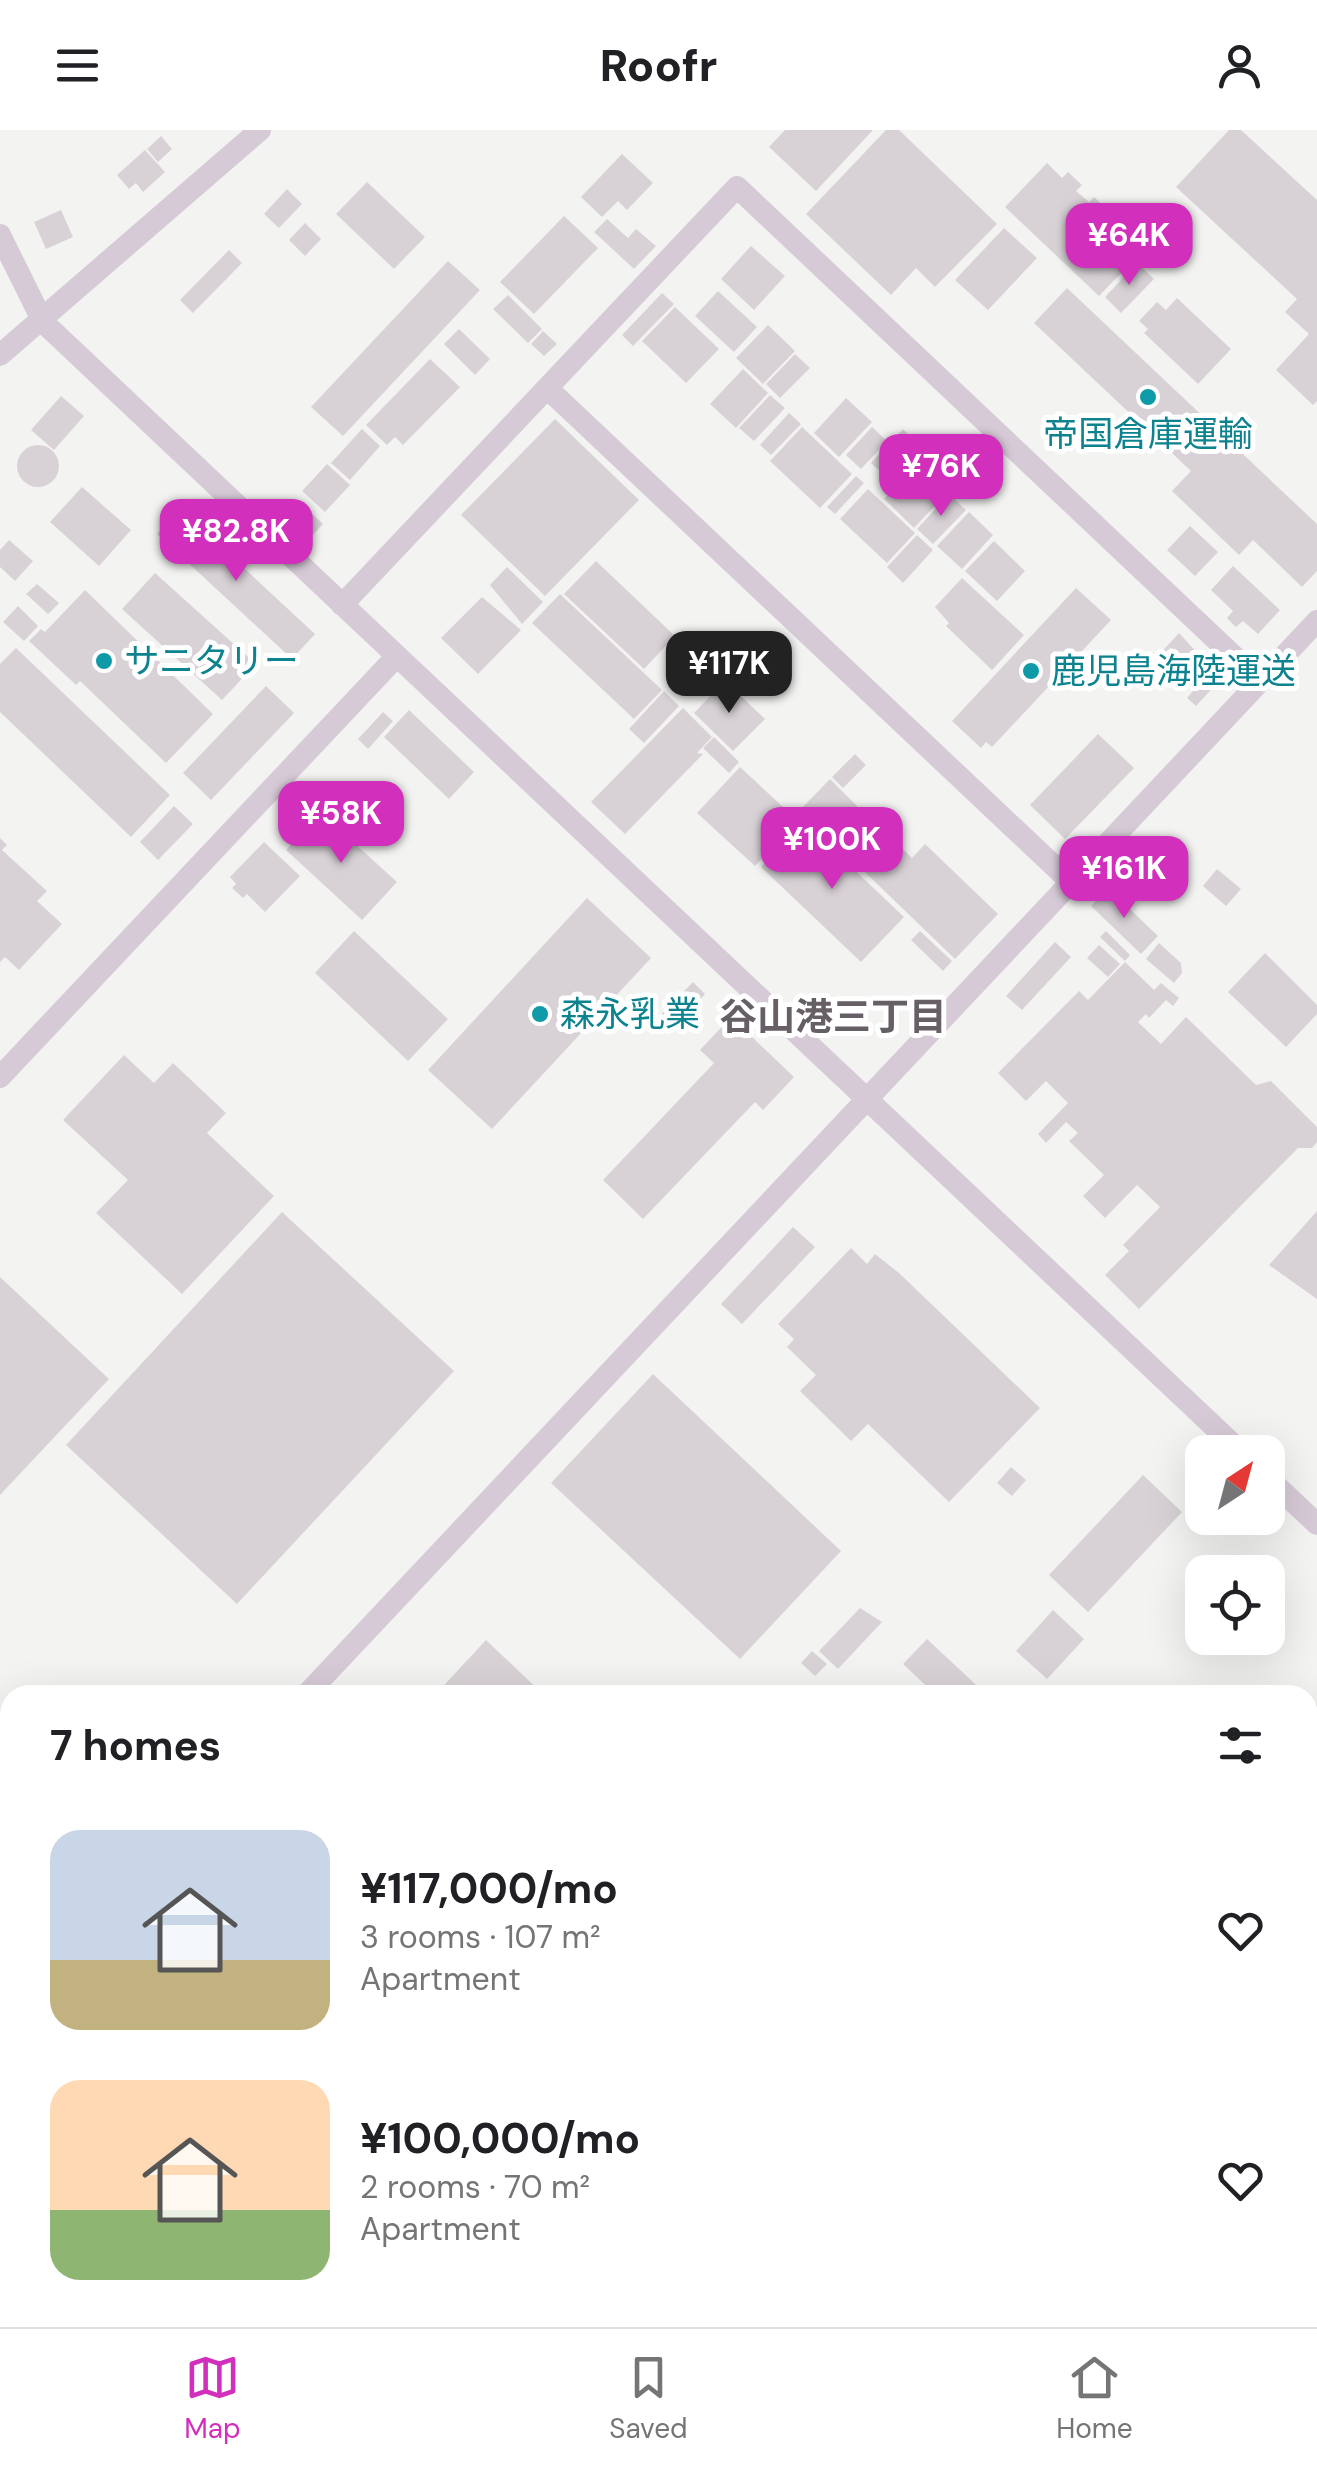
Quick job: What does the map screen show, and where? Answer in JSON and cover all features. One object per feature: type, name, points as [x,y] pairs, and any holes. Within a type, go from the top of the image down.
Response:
[{"type":"street","points":[[0,355],[44,322],[260,130]]},
{"type":"street","points":[[342,604],[737,187],[1260,681]]},
{"type":"street","points":[[0,235],[44,322],[1223,1435]]},
{"type":"street","points":[[547,388],[1071,882]]},
{"type":"street","points":[[315,1685],[1317,621]]},
{"type":"street","points":[[0,1077],[397,656]]},
{"type":"street","points":[[1285,1494],[1317,1524]]},
{"type":"building","points":[[785,130],[873,130],[816,191],[769,147]]},
{"type":"building","points":[[886,130],[899,130],[997,224],[935,287],[916,268],[891,295],[806,214]]},
{"type":"building","points":[[1229,130],[1241,130],[1317,200],[1317,401],[1313,405],[1276,370],[1309,334],[1285,312],[1297,299],[1176,187]]},
{"type":"building","points":[[161,136],[172,149],[158,162],[147,149]]},
{"type":"building","points":[[145,150],[165,172],[143,192],[136,183],[129,189],[117,175]]},
{"type":"building","points":[[622,154],[653,183],[627,210],[618,201],[602,217],[581,197]]},
{"type":"building","points":[[1047,163],[1062,178],[1068,172],[1082,185],[1076,191],[1089,202],[1094,197],[1109,211],[1103,216],[1117,230],[1123,224],[1147,246],[1099,296],[1005,207]]},
{"type":"building","points":[[367,182],[425,237],[394,269],[336,214]]},
{"type":"building","points":[[287,189],[302,204],[279,228],[264,214]]},
{"type":"building","points":[[61,210],[73,237],[46,249],[34,222]]},
{"type":"building","points":[[564,216],[598,248],[534,314],[500,282]]},
{"type":"building","points":[[607,219],[628,238],[636,229],[656,246],[634,269],[594,232]]},
{"type":"building","points":[[305,223],[321,239],[305,256],[289,240]]},
{"type":"building","points":[[1004,228],[1037,258],[988,310],[955,280]]},
{"type":"building","points":[[751,246],[785,276],[754,310],[721,279]]},
{"type":"building","points":[[229,250],[242,263],[193,313],[180,300]]},
{"type":"building","points":[[448,261],[480,290],[343,436],[311,407]]},
{"type":"building","points":[[1137,263],[1154,279],[1121,313],[1105,297]]},
{"type":"building","name":"帝国倉庫運輸","points":[[1067,288],[1317,524],[1317,571],[1302,587],[1253,540],[1239,555],[1172,491],[1191,471],[1034,323]]},
{"type":"building","points":[[718,291],[757,327],[734,352],[695,316]]},
{"type":"building","points":[[662,293],[674,304],[633,346],[622,335]]},
{"type":"building","points":[[508,295],[542,329],[528,343],[493,309]]},
{"type":"building","points":[[1177,298],[1231,349],[1198,384],[1144,333],[1148,329],[1139,321],[1157,302],[1166,310]]},
{"type":"building","points":[[675,307],[719,349],[686,383],[642,341]]},
{"type":"building","points":[[768,325],[795,351],[763,384],[736,358]]},
{"type":"building","points":[[459,329],[490,359],[475,375],[444,344]]},
{"type":"building","points":[[543,331],[557,344],[544,356],[531,344]]},
{"type":"building","points":[[795,354],[810,368],[780,398],[766,384]]},
{"type":"building","points":[[430,359],[460,387],[403,445],[395,437],[387,445],[366,425]]},
{"type":"building","points":[[743,369],[768,393],[736,428],[710,404]]},
{"type":"building","points":[[770,395],[785,408],[754,441],[739,428]]},
{"type":"building","points":[[61,396],[84,416],[54,450],[31,430]]},
{"type":"building","points":[[846,398],[872,422],[839,457],[814,433]]},
{"type":"building","points":[[789,413],[801,424],[771,455],[760,445]]},
{"type":"building","points":[[555,419],[639,500],[545,596],[461,515]]},
{"type":"building","points":[[802,427],[852,474],[820,508],[770,461]]},
{"type":"building","points":[[872,427],[887,441],[861,469],[846,455]]},
{"type":"building","points":[[362,429],[380,446],[350,480],[331,463]]},
{"type":"building","points":[[903,429],[926,451],[894,484],[871,463]]},
{"type":"building","points":[[38,445],[53,451],[59,466],[53,481],[38,487],[23,481],[17,466],[23,451]]},
{"type":"building","points":[[327,464],[350,485],[325,512],[302,491]]},
{"type":"building","points":[[916,465],[947,493],[914,528],[884,499]]},
{"type":"building","points":[[856,476],[864,483],[835,514],[827,507]]},
{"type":"building","points":[[82,487],[131,530],[99,566],[50,522]]},
{"type":"building","points":[[868,489],[915,533],[887,563],[840,519]]},
{"type":"building","points":[[949,494],[966,510],[933,544],[917,529]]},
{"type":"building","points":[[296,499],[323,524],[310,538],[283,513]]},
{"type":"building","name":"サニタリー","points":[[180,509],[315,634],[292,659],[157,534]]},
{"type":"building","points":[[969,512],[993,535],[962,569],[937,546]]},
{"type":"building","points":[[1190,526],[1218,552],[1195,576],[1167,550]]},
{"type":"building","points":[[917,535],[933,550],[903,583],[887,567]]},
{"type":"building","points":[[9,540],[33,561],[15,581],[0,567],[0,550]]},
{"type":"building","points":[[994,541],[1025,571],[997,601],[965,571]]},
{"type":"building","points":[[596,561],[675,636],[644,669],[564,594]]},
{"type":"building","points":[[1233,566],[1280,610],[1258,634],[1243,621],[1236,627],[1227,618],[1233,611],[1211,590]]},
{"type":"building","points":[[507,567],[543,602],[522,624],[490,585]]},
{"type":"building","name":"サニタリー","points":[[155,573],[256,664],[222,700],[122,609]]},
{"type":"building","points":[[962,578],[1024,635],[992,670],[946,626],[949,623],[935,607]]},
{"type":"building","points":[[37,584],[59,603],[48,614],[26,594]]},
{"type":"building","name":"鹿児島海陸運送","points":[[1076,588],[1111,620],[992,747],[986,742],[981,748],[952,721]]},
{"type":"building","name":"サニタリー","points":[[85,590],[213,714],[166,763],[80,681],[76,685],[29,641],[41,629],[45,632]]},
{"type":"building","points":[[560,594],[662,690],[634,719],[532,623]]},
{"type":"building","points":[[482,597],[521,630],[478,674],[441,638]]},
{"type":"building","points":[[18,606],[38,626],[24,641],[3,622]]},
{"type":"building","points":[[1179,633],[1221,679],[1196,706],[1187,698],[1193,691],[1157,657]]},
{"type":"building","points":[[16,648],[170,795],[131,837],[0,712],[0,664]]},
{"type":"building","points":[[725,681],[765,719],[733,751],[694,713]]},
{"type":"building","name":"サニタリー","points":[[266,686],[294,713],[211,800],[183,773]]},
{"type":"building","points":[[664,691],[679,706],[644,743],[629,729]]},
{"type":"building","points":[[683,708],[712,737],[697,753],[703,754],[625,834],[591,802]]},
{"type":"building","points":[[409,710],[474,772],[449,799],[384,737]]},
{"type":"building","points":[[383,712],[393,721],[368,749],[358,739]]},
{"type":"building","name":"鹿児島海陸運送","points":[[1098,734],[1134,768],[1065,839],[1030,805]]},
{"type":"building","points":[[714,737],[739,762],[729,773],[703,748]]},
{"type":"building","points":[[855,754],[866,765],[843,788],[832,777]]},
{"type":"building","points":[[740,767],[797,820],[755,866],[697,813]]},
{"type":"building","points":[[830,779],[867,816],[836,848],[799,811]]},
{"type":"building","points":[[174,806],[193,824],[158,860],[140,842]]},
{"type":"building","points":[[320,812],[397,882],[362,920],[286,850]]},
{"type":"building","points":[[873,820],[912,858],[925,844],[998,914],[955,959],[843,851]]},
{"type":"building","points":[[804,822],[904,917],[861,962],[761,867]]},
{"type":"building","points":[[0,838],[7,845],[2,850],[47,891],[37,901],[62,924],[19,970],[5,957],[0,962]]},
{"type":"building","points":[[264,842],[300,876],[265,912],[247,894],[243,898],[232,888],[236,884],[230,877]]},
{"type":"building","points":[[1217,869],[1241,889],[1226,906],[1203,886]]},
{"type":"building","points":[[1108,888],[1158,936],[1141,954],[1091,906]]},
{"type":"building","name":"森永乳業","points":[[587,898],[651,958],[492,1129],[428,1070]]},
{"type":"building","points":[[354,931],[448,1019],[408,1061],[315,973]]},
{"type":"building","points":[[920,931],[952,961],[943,971],[911,940]]},
{"type":"building","points":[[1106,931],[1130,955],[1125,961],[1100,937]]},
{"type":"building","points":[[1055,942],[1071,957],[1022,1010],[1006,996]]},
{"type":"building","points":[[1159,943],[1181,963],[1182,973],[1174,983],[1146,959]]},
{"type":"building","points":[[1099,945],[1120,964],[1108,977],[1087,958]]},
{"type":"building","points":[[1265,953],[1317,1005],[1317,1014],[1286,1047],[1228,992]]},
{"type":"building","points":[[1125,962],[1154,990],[1161,983],[1179,998],[1173,1006],[1166,1000],[1149,1018],[1146,1014],[1138,1022],[1161,1044],[1186,1017],[1256,1085],[1271,1081],[1317,1127],[1317,1142],[1312,1148],[1298,1148],[1139,1309],[1105,1275],[1129,1251],[1123,1245],[1160,1207],[1137,1185],[1105,1218],[1083,1196],[1104,1175],[1069,1141],[1078,1133],[1066,1122],[1046,1143],[1038,1134],[1068,1103],[1046,1081],[1026,1101],[998,1073],[1079,991],[1088,1000]]},
{"type":"building","points":[[693,982],[705,994],[674,1028],[661,1015]]},
{"type":"building","name":"森永乳業","points":[[731,1017],[794,1077],[763,1110],[755,1102],[643,1219],[603,1180],[714,1063],[700,1050]]},
{"type":"building","points":[[124,1055],[154,1083],[173,1063],[226,1113],[207,1133],[274,1196],[182,1294],[96,1213],[128,1180],[63,1120]]},
{"type":"building","points":[[1317,1211],[1317,1299],[1269,1265]]},
{"type":"building","points":[[282,1212],[454,1371],[237,1604],[66,1445]]},
{"type":"building","points":[[793,1227],[815,1247],[742,1324],[721,1304]]},
{"type":"building","points":[[851,1248],[867,1264],[875,1254],[899,1273],[1040,1408],[949,1502],[868,1424],[851,1441],[800,1391],[816,1375],[787,1347],[794,1339],[778,1324]]},
{"type":"building","points":[[0,1277],[109,1379],[0,1495]]},
{"type":"building","points":[[653,1374],[841,1551],[740,1659],[551,1483]]},
{"type":"building","points":[[1011,1467],[1026,1480],[1012,1496],[997,1483]]},
{"type":"building","points":[[1143,1475],[1182,1512],[1088,1612],[1049,1575]]},
{"type":"building","points":[[860,1608],[882,1622],[838,1669],[819,1651]]},
{"type":"building","points":[[1053,1610],[1084,1639],[1047,1679],[1016,1651]]},
{"type":"building","points":[[927,1639],[976,1685],[925,1685],[903,1664]]},
{"type":"building","points":[[486,1640],[533,1685],[444,1685]]},
{"type":"building","points":[[812,1651],[827,1664],[815,1676],[801,1663]]},
{"type":"place","name":"帝国倉庫運輸","points":[[1148,397]]},
{"type":"place","name":"サニタリー","points":[[104,661]]},
{"type":"place","name":"鹿児島海陸運送","points":[[1031,671]]},
{"type":"place","name":"森永乳業","points":[[540,1014]]},
{"type":"district","name":"谷山港三丁目","points":[[833,1017]]}]
